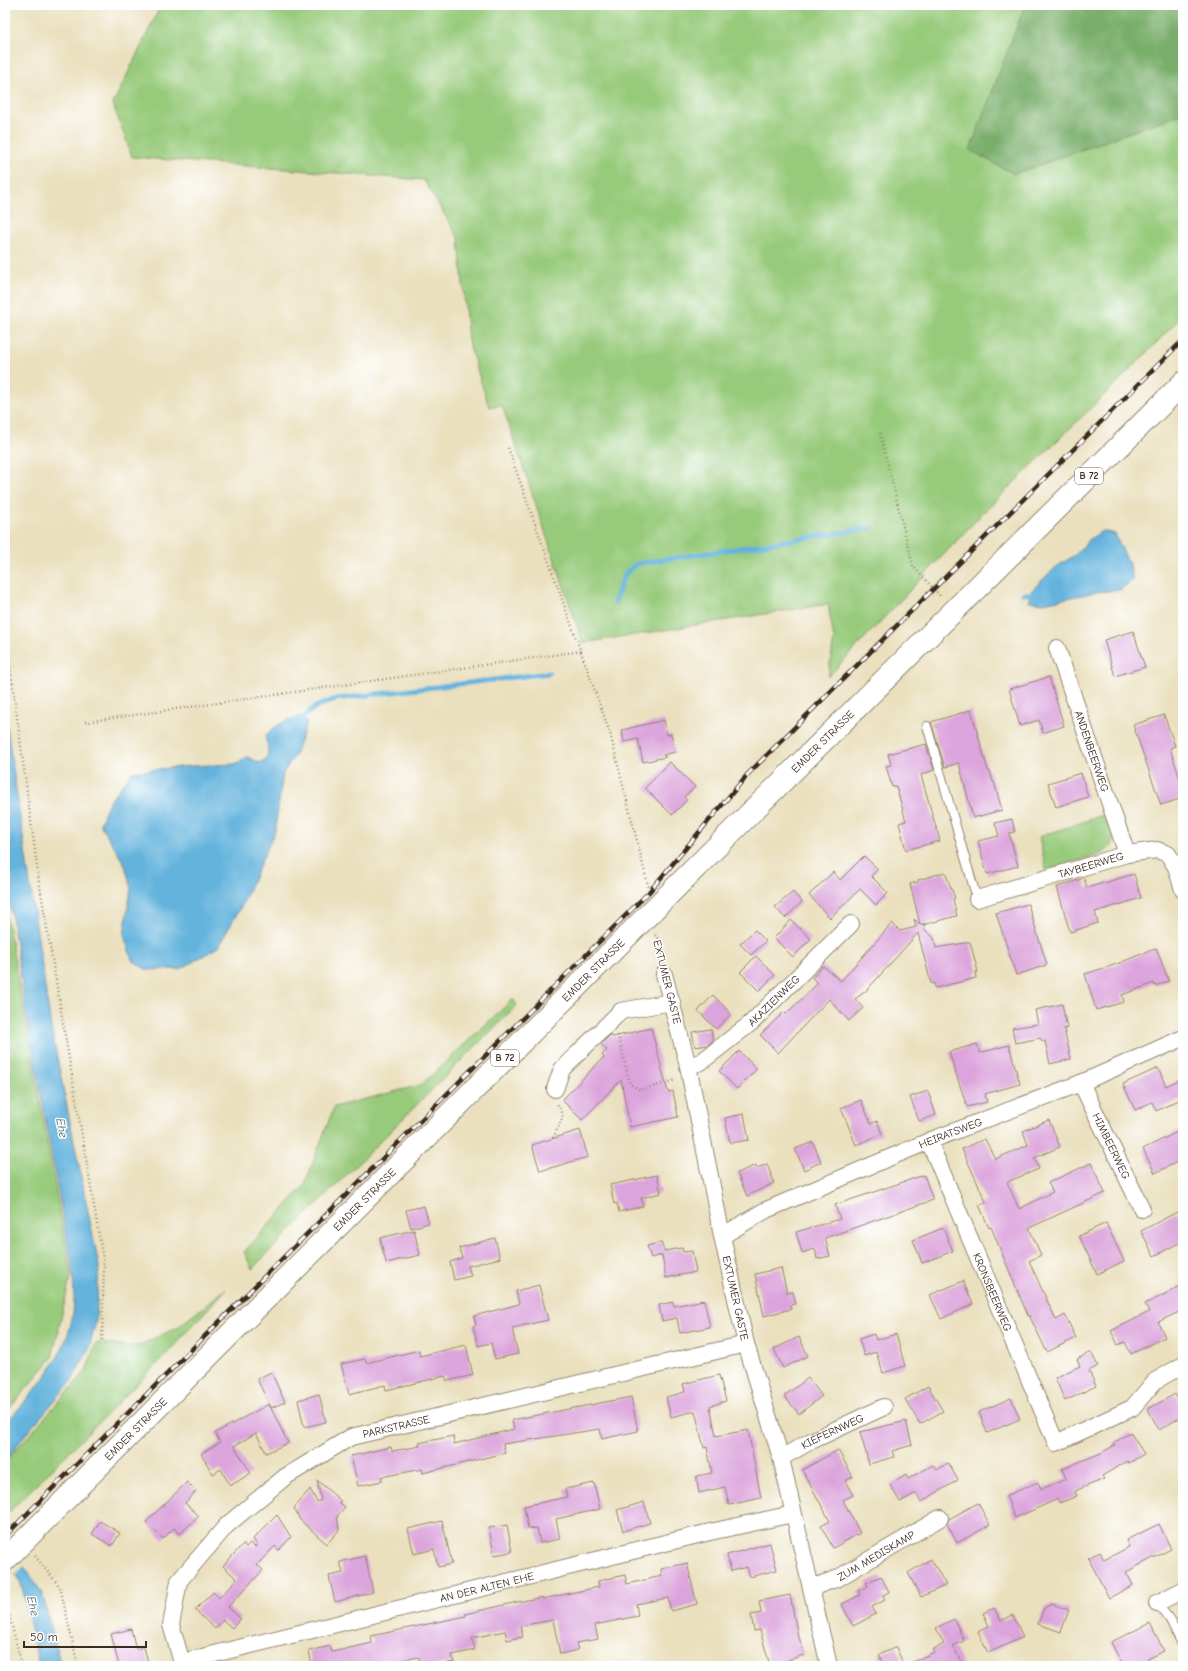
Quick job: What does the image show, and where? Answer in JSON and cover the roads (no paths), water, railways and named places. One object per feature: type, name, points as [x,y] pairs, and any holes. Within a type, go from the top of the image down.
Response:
[{"type":"main road","name":"EMDER STRASSE","points":[[18,1553],[660,903],[1183,382]]},
{"type":"street","name":"ANDENBEERWEG","points":[[1057,648],[1127,854]]},
{"type":"street","name":"TAYBEERWEG","points":[[977,899],[1127,854],[1157,850],[1168,854],[1176,867],[1183,890]]},
{"type":"street","name":"AKAZIENWEG","points":[[689,1071],[750,1022],[851,924]]},
{"type":"street","name":"EXTUMER GASTE","points":[[664,974],[689,1071],[722,1236],[746,1344],[781,1458],[829,1666]]},
{"type":"street","points":[[555,1089],[562,1069],[621,1011],[672,1002]]},
{"type":"street","name":"HEIRATSWEG","points":[[722,1236],[766,1210],[929,1141],[1081,1083],[1183,1038]]},
{"type":"street","name":"HIMBEERWEG","points":[[1081,1083],[1142,1209]]},
{"type":"street","name":"KRONSBEERWEG","points":[[929,1141],[1056,1443],[1132,1408],[1155,1381],[1183,1365]]},
{"type":"street","name":"PARKSTRASSE","points":[[182,1664],[171,1624],[179,1581],[227,1525],[285,1477],[351,1437],[746,1344]]},
{"type":"street","name":"KIEFERNWEG","points":[[781,1458],[811,1441],[884,1407]]},
{"type":"street","name":"AN DER ALTEN EHE","points":[[182,1664],[710,1532],[793,1514]]},
{"type":"street","name":"ZUM MEDISKAMP","points":[[811,1588],[838,1578],[940,1518]]},
{"type":"street","points":[[1157,1603],[1183,1590]]},
{"type":"lane","points":[[927,726],[977,899]]},
{"type":"lane","points":[[1157,1603],[1170,1620],[1183,1646]]},
{"type":"water","points":[[1102,531],[1115,534],[1130,566],[1133,580],[1120,590],[1096,592],[1044,603],[1028,601],[1032,590],[1056,567],[1075,555],[1090,539]]},
{"type":"water","name":"Ehe","points":[[5,714],[51,1027],[99,1266],[96,1321],[89,1349],[70,1383],[25,1435],[5,1462],[5,1424],[40,1383],[60,1353],[72,1319],[74,1288],[72,1267],[25,1007],[5,870]]},
{"type":"water","points":[[301,716],[307,722],[295,755],[283,773],[275,831],[242,905],[218,947],[181,969],[147,970],[132,960],[124,935],[131,888],[125,865],[100,824],[109,802],[132,772],[189,766],[235,764],[247,757],[260,763],[267,758],[268,748],[265,736],[281,723]]},
{"type":"water","name":"Ehe","points":[[5,1546],[25,1568],[42,1593],[61,1666],[39,1666],[22,1587],[18,1577],[5,1565]]},
{"type":"waterway","points":[[615,602],[624,575],[636,564],[870,528]]},
{"type":"waterway","points":[[1023,594],[1036,594]]},
{"type":"waterway","points":[[303,718],[315,707],[336,699],[549,673]]},
{"type":"railway","points":[[5,1536],[649,892],[748,774],[1183,340]]}]
